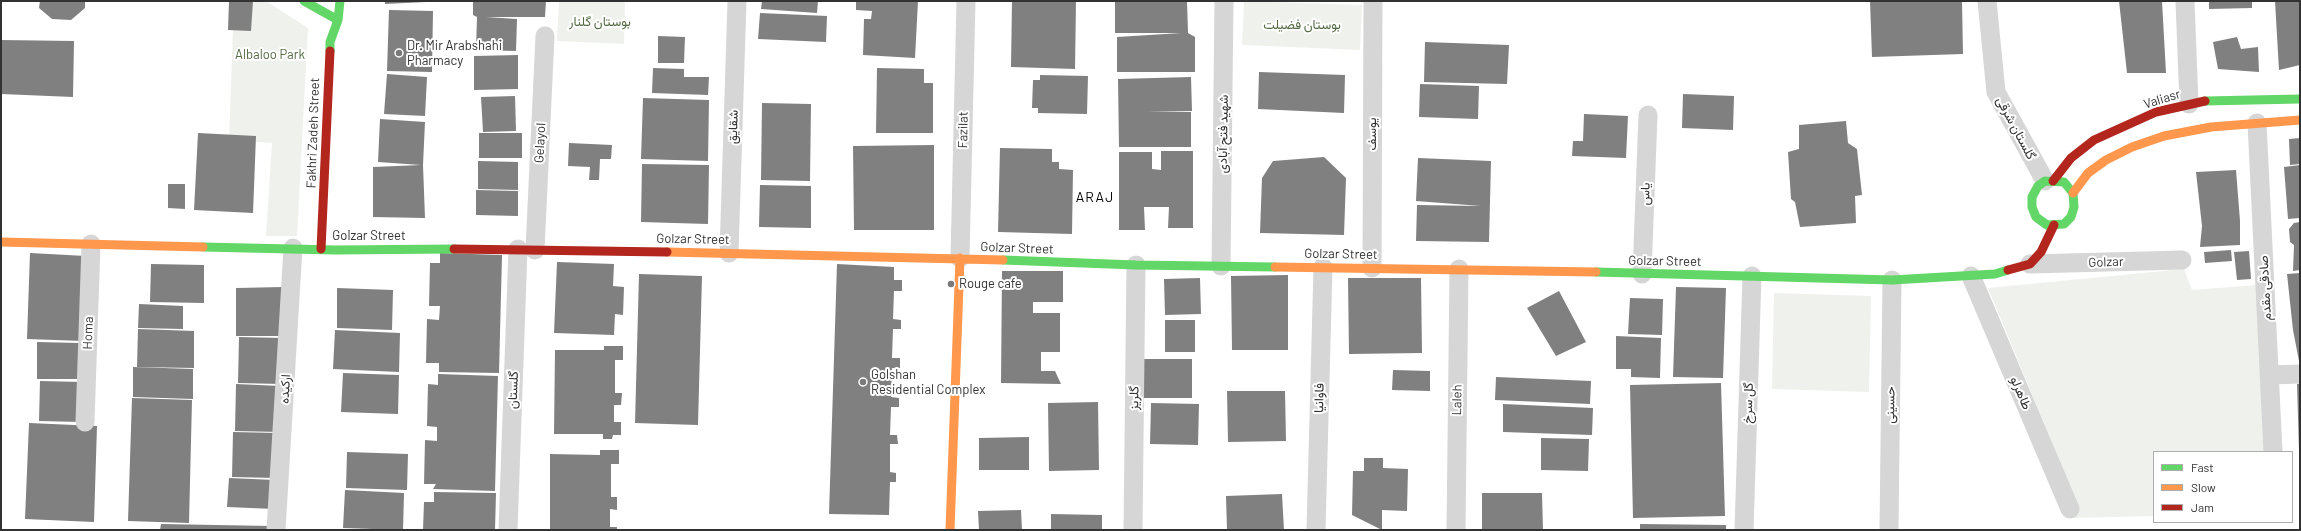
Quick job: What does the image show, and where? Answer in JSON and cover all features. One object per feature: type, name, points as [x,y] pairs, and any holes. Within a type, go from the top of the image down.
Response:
[{"type":"main road","points":[[304,1],[338,20]]},
{"type":"main road","name":"Fakhri Zadeh Street","points":[[321,249],[330,42],[338,20],[340,1]]},
{"type":"main road","name":"Fakhri Zadeh Street","points":[[338,20],[342,35]]},
{"type":"main road","name":"Valiasr","points":[[2049,181],[2071,158],[2094,140],[2156,112],[2209,100],[2300,99]]},
{"type":"main road","points":[[2072,193],[2088,173],[2106,160],[2132,147],[2188,130],[2300,120]]},
{"type":"main road","points":[[2049,181],[2064,182],[2072,193],[2074,207],[2071,217],[2064,224],[2054,225],[2041,222],[2036,217],[2032,206],[2032,197],[2038,186],[2049,181]]},
{"type":"main road","points":[[2030,264],[2041,252],[2054,225]]},
{"type":"main road","name":"Golzar Street","points":[[1,242],[321,249],[335,246],[729,253],[960,258],[1136,265],[1459,269],[1892,280],[1995,274],[2030,264]]},
{"type":"main road","points":[[950,530],[960,258]]},
{"type":"street","name":"شقایق","points":[[729,253],[737,1]]},
{"type":"street","name":"Fazilat","points":[[960,258],[966,1]]},
{"type":"street","name":"شهید فتح آبادی","points":[[1221,266],[1224,1]]},
{"type":"street","name":"یوسف","points":[[1372,268],[1373,1]]},
{"type":"street","name":"گلستان شرقی","points":[[1986,1],[1996,92],[2049,181]]},
{"type":"street","points":[[2185,1],[2189,104]]},
{"type":"street","name":"Gelayol","points":[[527,250],[545,36]]},
{"type":"street","name":"یاس","points":[[1642,274],[1648,115]]},
{"type":"street","name":"صادقی مقدم","points":[[2257,123],[2273,451]]},
{"type":"street","name":"Homa","points":[[85,422],[91,244]]},
{"type":"street","name":"ارکیده","points":[[276,530],[293,248]]},
{"type":"street","name":"گلستان","points":[[508,530],[527,250]]},
{"type":"street","name":"Golzar","points":[[2030,264],[2182,260]]},
{"type":"street","name":"گلریز","points":[[1133,530],[1136,265]]},
{"type":"street","name":"فاوانیا","points":[[1316,530],[1323,267]]},
{"type":"street","name":"Laleh","points":[[1456,530],[1459,269]]},
{"type":"street","name":"گل سرخ","points":[[1744,530],[1752,276]]},
{"type":"street","name":"طاهرلو","points":[[1971,276],[2070,509]]},
{"type":"street","name":"حسینی","points":[[1889,529],[1892,280]]},
{"type":"street","points":[[2269,375],[2300,374]]},
{"type":"green space","name":"Albaloo Park","points":[[234,1],[266,1],[308,28],[297,236],[266,236],[272,143],[229,140]]},
{"type":"green space","name":"بوستان گلنار","points":[[559,1],[625,1],[624,44],[557,41]]},
{"type":"green space","name":"بوستان فضیلت","points":[[1244,1],[1362,5],[1360,50],[1242,45]]},
{"type":"green space","points":[[2184,269],[2192,290],[2257,285],[2265,451],[2153,451],[2153,516],[2073,518],[2077,503],[1988,288]]},
{"type":"green space","points":[[1774,293],[1871,296],[1869,392],[1772,389]]},
{"type":"building","points":[[40,1],[85,1],[85,8],[71,20],[52,19],[39,8]]},
{"type":"building","points":[[229,1],[253,1],[251,31],[228,30]]},
{"type":"building","points":[[385,1],[426,1],[426,2],[385,4]]},
{"type":"building","points":[[473,1],[546,1],[545,17],[486,17],[517,19],[516,51],[476,50],[477,17],[473,15]]},
{"type":"building","points":[[762,1],[818,1],[817,13],[761,9]]},
{"type":"building","points":[[856,1],[918,1],[915,58],[863,55],[864,19],[871,19],[872,11],[856,10]]},
{"type":"building","points":[[1012,1],[1076,1],[1075,69],[1011,67]]},
{"type":"building","points":[[1115,1],[1187,1],[1188,33],[1195,37],[1195,72],[1117,72],[1117,37],[1181,33],[1115,33]]},
{"type":"building","points":[[1870,1],[1962,1],[1963,54],[1872,57]]},
{"type":"building","points":[[2119,1],[2162,1],[2166,73],[2127,73]]},
{"type":"building","points":[[2209,1],[2252,1],[2252,8],[2209,9]]},
{"type":"building","points":[[2275,1],[2300,1],[2300,65],[2279,70]]},
{"type":"building","points":[[389,10],[433,11],[432,72],[387,71]]},
{"type":"building","points":[[760,13],[827,16],[826,42],[758,39]]},
{"type":"building","points":[[658,36],[685,37],[684,63],[658,63]]},
{"type":"building","points":[[2237,37],[2241,49],[2258,47],[2259,72],[2218,69],[2213,42]]},
{"type":"building","points":[[1,40],[74,41],[73,97],[1,94]]},
{"type":"building","points":[[1425,42],[1509,45],[1507,84],[1424,82]]},
{"type":"building","points":[[518,55],[518,89],[474,90],[474,56]]},
{"type":"building","points":[[653,68],[684,69],[684,77],[709,77],[708,95],[652,93]]},
{"type":"building","points":[[877,68],[924,69],[924,83],[933,83],[933,133],[876,133]]},
{"type":"building","points":[[1259,72],[1345,75],[1344,113],[1258,109]]},
{"type":"building","points":[[387,74],[427,77],[425,116],[384,114]]},
{"type":"building","points":[[1040,75],[1088,76],[1087,114],[1038,113],[1038,108],[1032,108],[1033,80],[1040,80]]},
{"type":"building","points":[[1191,77],[1192,111],[1148,112],[1191,112],[1191,147],[1119,147],[1118,79]]},
{"type":"building","points":[[1420,84],[1479,86],[1478,119],[1419,117]]},
{"type":"building","points":[[1683,94],[1734,96],[1733,130],[1682,128]]},
{"type":"building","points":[[515,96],[516,131],[483,132],[481,97]]},
{"type":"building","points":[[643,98],[709,100],[708,161],[641,159]]},
{"type":"building","points":[[762,103],[811,104],[810,181],[761,180]]},
{"type":"building","points":[[1584,114],[1628,116],[1626,158],[1572,156],[1573,141],[1583,141]]},
{"type":"building","points":[[380,119],[425,122],[423,165],[425,218],[373,217],[373,167],[421,165],[378,162]]},
{"type":"building","points":[[1846,121],[1848,143],[1857,149],[1862,195],[1855,196],[1856,223],[1800,227],[1795,202],[1791,199],[1788,152],[1799,149],[1799,125]]},
{"type":"building","points":[[198,133],[256,136],[253,213],[194,210]]},
{"type":"building","points":[[479,133],[522,133],[522,158],[479,158]]},
{"type":"building","points":[[2300,138],[2300,164],[2290,165],[2289,139]]},
{"type":"building","points":[[569,143],[612,145],[611,159],[600,159],[599,180],[589,180],[590,167],[568,166]]},
{"type":"building","points":[[934,145],[934,230],[854,230],[853,146]]},
{"type":"building","points":[[1000,148],[1052,149],[1052,162],[1059,162],[1059,169],[1073,170],[1072,234],[998,232]]},
{"type":"building","points":[[1161,151],[1193,151],[1193,228],[1168,228],[1169,207],[1144,207],[1145,230],[1119,230],[1119,152],[1152,152],[1152,169],[1161,170]]},
{"type":"building","points":[[1324,157],[1346,178],[1344,235],[1260,233],[1262,178],[1273,161]]},
{"type":"building","points":[[1418,158],[1491,161],[1489,242],[1416,241],[1417,205],[1481,206],[1416,201]]},
{"type":"building","points":[[478,161],[518,162],[518,190],[478,189]]},
{"type":"building","points":[[642,164],[709,165],[708,224],[641,222]]},
{"type":"building","points":[[2300,165],[2300,218],[2288,219],[2284,167]]},
{"type":"building","points":[[2236,170],[2240,221],[2240,245],[2200,247],[2202,226],[2196,172]]},
{"type":"building","points":[[168,184],[185,184],[185,209],[168,208]]},
{"type":"building","points":[[760,185],[811,186],[811,228],[759,227]]},
{"type":"building","points":[[476,190],[518,191],[518,216],[476,215]]},
{"type":"building","points":[[2300,222],[2300,270],[2293,271],[2294,245],[2290,242],[2289,229],[2294,223]]},
{"type":"building","points":[[2231,250],[2232,261],[2205,263],[2204,252]]},
{"type":"building","points":[[2249,251],[2251,279],[2237,280],[2234,252]]},
{"type":"building","points":[[30,253],[86,256],[83,341],[27,339]]},
{"type":"building","points":[[440,253],[502,255],[499,373],[439,372],[439,363],[426,363],[427,319],[439,320],[440,306],[429,306],[430,263],[440,263]]},
{"type":"building","points":[[557,262],[614,264],[613,286],[624,287],[623,315],[615,314],[614,335],[554,333]]},
{"type":"building","points":[[151,264],[204,265],[204,303],[150,302]]},
{"type":"building","name":"Golshan Residential Complex","points":[[837,264],[894,267],[894,280],[902,280],[902,291],[894,291],[893,319],[901,320],[901,329],[893,329],[892,358],[900,358],[900,368],[892,368],[891,397],[899,398],[899,407],[891,407],[890,435],[897,435],[898,444],[890,444],[890,472],[896,473],[896,482],[890,482],[889,515],[829,514]]},
{"type":"building","points":[[1002,271],[1063,271],[1063,302],[1033,302],[1033,313],[1060,313],[1060,352],[1041,352],[1041,371],[1055,371],[1061,384],[1001,383]]},
{"type":"building","points":[[2300,273],[2299,361],[2293,330],[2287,274]]},
{"type":"building","points":[[639,274],[702,276],[698,425],[635,423]]},
{"type":"building","points":[[1288,275],[1288,350],[1232,350],[1231,276]]},
{"type":"building","points":[[1200,278],[1201,314],[1165,315],[1164,279]]},
{"type":"building","points":[[1348,278],[1421,278],[1422,353],[1349,354]]},
{"type":"building","points":[[283,287],[284,336],[236,336],[236,288]]},
{"type":"building","points":[[1676,287],[1726,288],[1723,378],[1673,377]]},
{"type":"building","points":[[337,288],[393,290],[392,330],[337,328]]},
{"type":"building","points":[[1559,291],[1586,342],[1556,356],[1527,308]]},
{"type":"building","points":[[1630,298],[1663,299],[1662,335],[1628,334]]},
{"type":"building","points":[[139,304],[183,306],[183,329],[138,328]]},
{"type":"building","points":[[1165,320],[1195,320],[1195,352],[1165,352]]},
{"type":"building","points":[[138,329],[194,331],[194,368],[137,367]]},
{"type":"building","points":[[335,330],[400,333],[399,372],[333,369]]},
{"type":"building","points":[[1616,336],[1661,338],[1660,378],[1631,377],[1631,369],[1616,369]]},
{"type":"building","points":[[239,337],[283,338],[281,384],[238,383]]},
{"type":"building","points":[[37,342],[79,343],[79,379],[37,379]]},
{"type":"building","points":[[604,346],[623,346],[623,360],[615,360],[615,393],[622,393],[621,405],[614,405],[614,422],[621,422],[621,435],[613,435],[612,439],[603,439],[603,434],[554,434],[555,350],[604,350]]},
{"type":"building","points":[[1144,359],[1192,359],[1192,398],[1144,398]]},
{"type":"building","points":[[133,367],[193,369],[193,399],[133,397]]},
{"type":"building","points":[[1393,370],[1430,371],[1430,391],[1392,390]]},
{"type":"building","points":[[343,373],[399,375],[398,414],[341,412]]},
{"type":"building","points":[[438,374],[498,376],[495,491],[433,489],[436,484],[424,484],[425,440],[437,441],[437,427],[427,426],[428,384],[438,385]]},
{"type":"building","points":[[1496,377],[1591,381],[1590,404],[1495,400]]},
{"type":"building","points":[[40,381],[82,382],[81,422],[39,421]]},
{"type":"building","points":[[1721,383],[1725,516],[1633,518],[1630,385]]},
{"type":"building","points":[[236,384],[281,386],[280,432],[235,431]]},
{"type":"building","points":[[2297,384],[2300,384],[2300,451],[2299,451]]},
{"type":"building","points":[[1227,391],[1285,391],[1286,441],[1228,442]]},
{"type":"building","points":[[132,398],[192,400],[189,523],[128,521]]},
{"type":"building","points":[[1098,402],[1099,470],[1049,471],[1048,403]]},
{"type":"building","points":[[1151,403],[1199,404],[1198,445],[1150,444]]},
{"type":"building","points":[[1503,404],[1593,408],[1592,435],[1503,432]]},
{"type":"building","points":[[29,423],[97,426],[94,522],[25,519]]},
{"type":"building","points":[[233,432],[278,433],[277,478],[232,477]]},
{"type":"building","points":[[1029,437],[1029,470],[979,470],[979,438]]},
{"type":"building","points":[[1541,438],[1589,439],[1588,471],[1541,470]]},
{"type":"building","points":[[600,450],[619,450],[619,464],[611,464],[611,497],[617,497],[617,510],[610,509],[610,527],[617,527],[617,530],[550,530],[550,454],[600,455]]},
{"type":"building","points":[[347,452],[408,454],[407,490],[346,488]]},
{"type":"building","points":[[1364,458],[1383,458],[1383,468],[1408,469],[1407,511],[1382,510],[1382,530],[1352,515],[1353,471],[1364,471]]},
{"type":"building","points":[[229,478],[275,480],[274,509],[227,507]]},
{"type":"building","points":[[345,490],[404,493],[403,530],[343,528]]},
{"type":"building","points":[[434,492],[496,493],[495,530],[423,530],[424,502],[434,502]]},
{"type":"building","points":[[1482,493],[1542,493],[1543,530],[1482,530]]},
{"type":"building","points":[[1282,494],[1284,530],[1227,530],[1226,496]]},
{"type":"building","points":[[1021,510],[1022,530],[979,530],[978,511]]},
{"type":"building","points":[[1051,514],[1102,515],[1102,530],[1051,530]]},
{"type":"building","points":[[161,524],[272,526],[272,530],[160,530]]},
{"type":"building","points":[[1640,524],[1726,525],[1726,530],[1640,530]]},
{"type":"traffic: fast","points":[[304,1],[338,20]]},
{"type":"traffic: fast","points":[[330,51],[330,42],[338,20],[340,1]]},
{"type":"traffic: fast","points":[[2205,101],[2300,99]]},
{"type":"traffic: fast","points":[[2045,181],[2064,182],[2073,193],[2074,207],[2071,217],[2064,224],[2047,225],[2036,217],[2032,207],[2032,197],[2038,186],[2045,181]]},
{"type":"traffic: fast","points":[[203,247],[335,250],[454,249]]},
{"type":"traffic: fast","points":[[1003,260],[1136,265],[1275,267]]},
{"type":"traffic: fast","points":[[1596,272],[1892,280],[1995,274],[2008,270]]},
{"type":"traffic: slow","points":[[2073,193],[2088,173],[2106,160],[2132,147],[2164,136],[2211,127],[2300,120]]},
{"type":"traffic: slow","points":[[1,242],[203,247]]},
{"type":"traffic: slow","points":[[667,252],[1003,260]]},
{"type":"traffic: slow","points":[[950,530],[960,258]]},
{"type":"traffic: slow","points":[[1275,267],[1596,272]]},
{"type":"traffic: jam","points":[[321,249],[330,51]]},
{"type":"traffic: jam","points":[[2053,181],[2071,158],[2094,140],[2156,112],[2205,101]]},
{"type":"traffic: jam","points":[[2008,270],[2030,264],[2041,252],[2054,225]]},
{"type":"traffic: jam","points":[[454,249],[667,252]]},
{"type":"place","name":"Dr. Mir Arabshahi Pharmacy","points":[[399,53]]},
{"type":"place","name":"Rouge cafe","points":[[951,284]]},
{"type":"place","name":"Golshan Residential Complex","points":[[863,382]]},
{"type":"district","name":"ARAJ","points":[[1095,197]]}]
